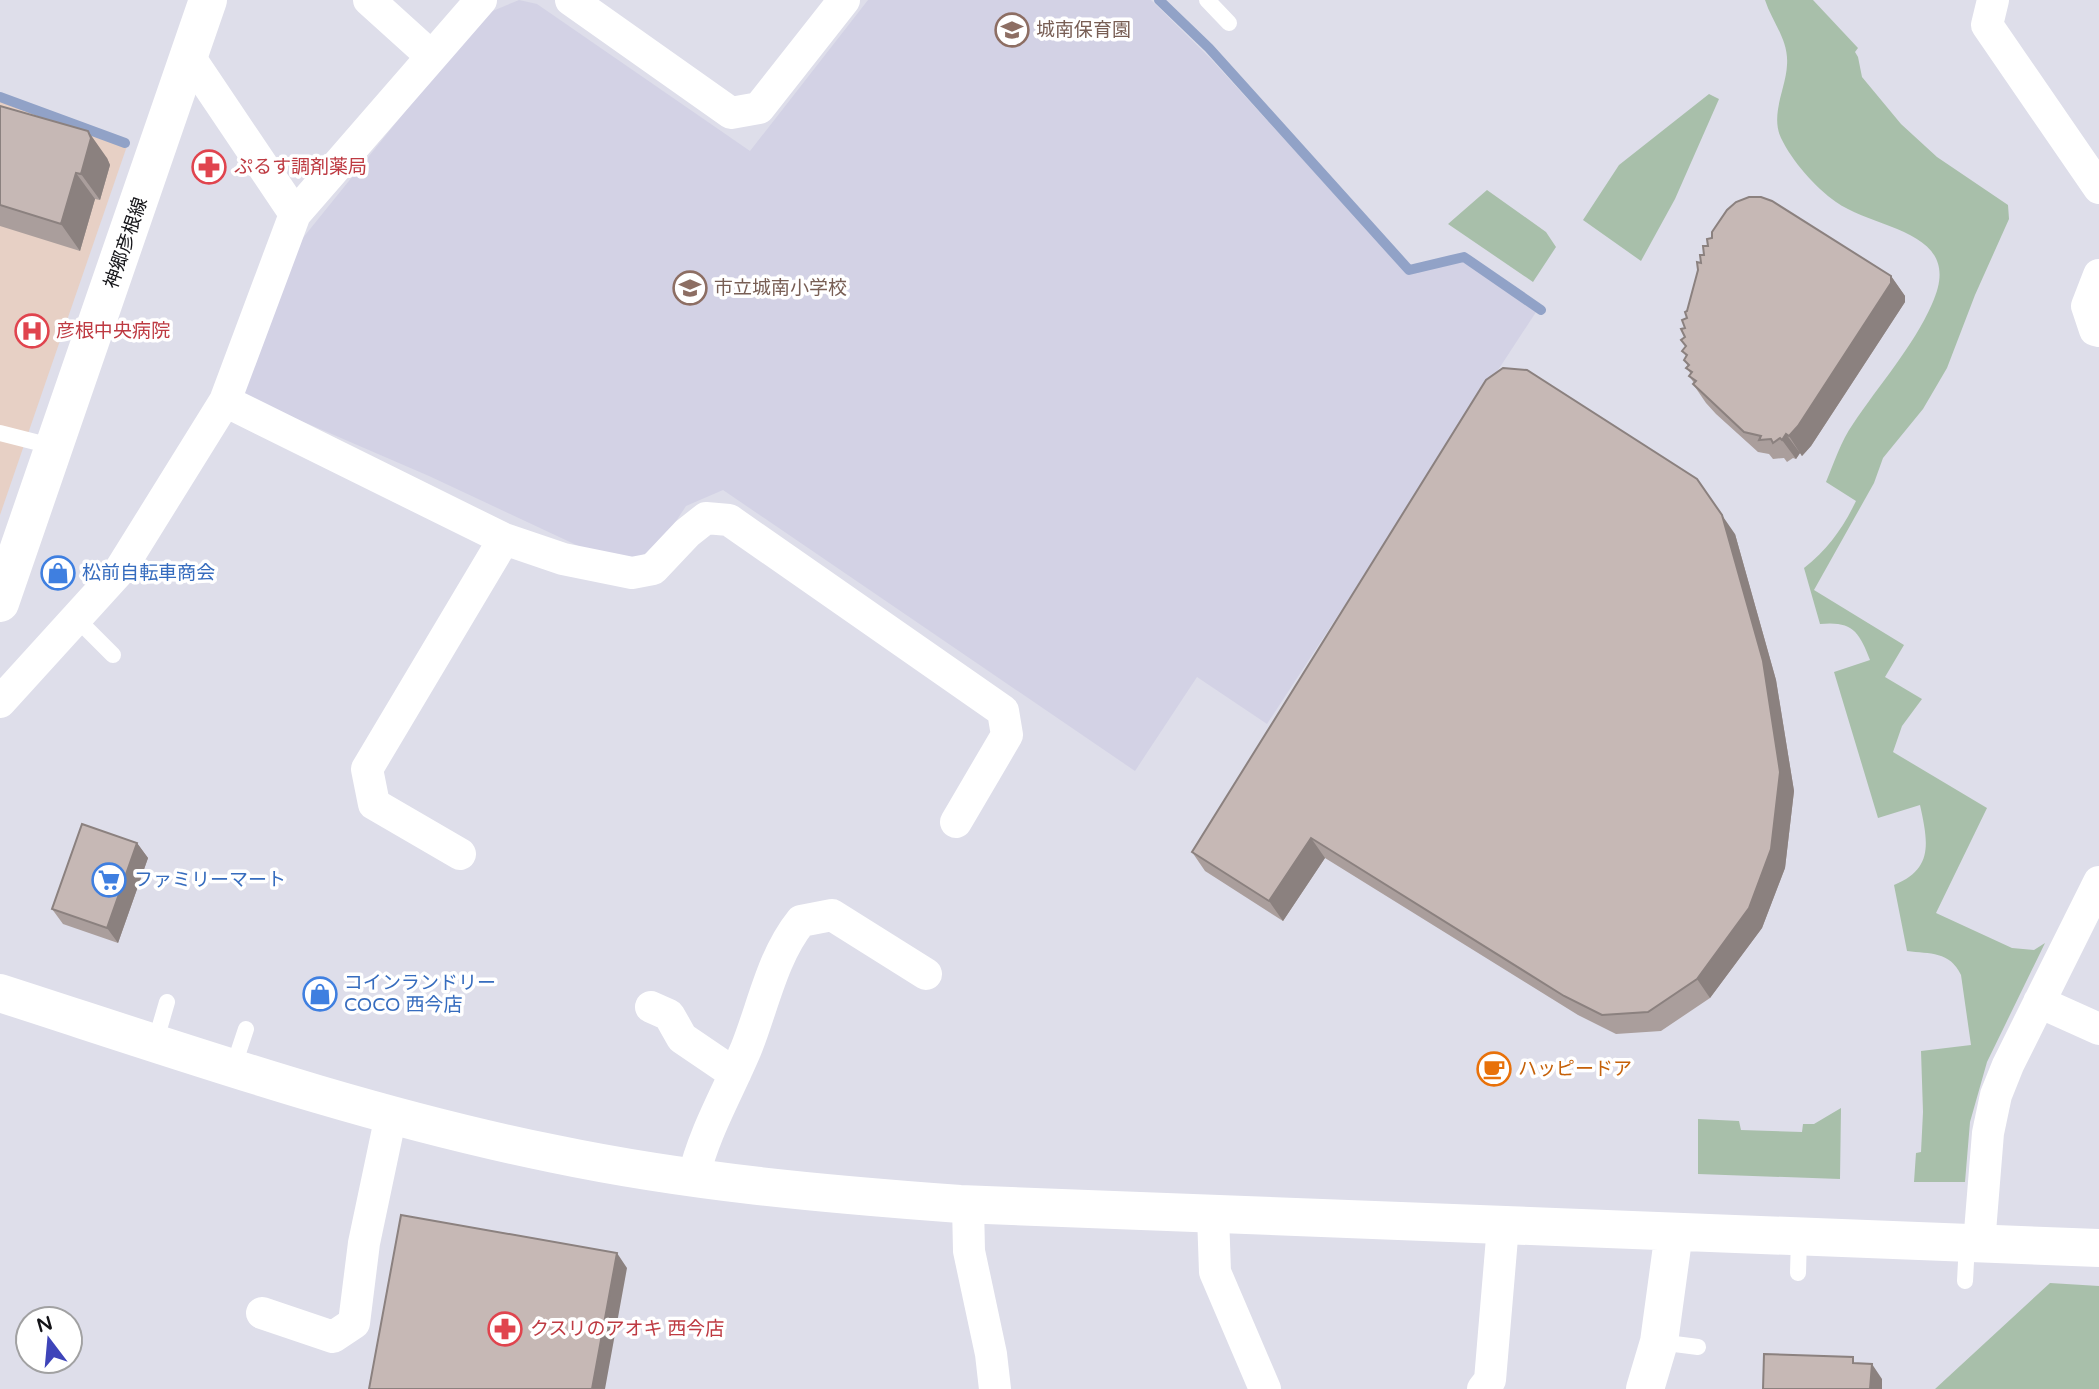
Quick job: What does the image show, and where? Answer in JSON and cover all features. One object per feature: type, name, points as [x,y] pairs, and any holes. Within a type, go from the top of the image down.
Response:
[{"type":"street","name":"神郷彦根線","points":[[0,603],[208,0]]},
{"type":"street","points":[[369,0],[431,55]]},
{"type":"street","points":[[0,702],[76,618],[125,576],[225,401],[295,214],[481,0]]},
{"type":"street","points":[[571,0],[611,10],[731,113],[760,108],[844,0]]},
{"type":"street","points":[[1993,0],[1987,25],[2099,188]]},
{"type":"street","points":[[190,58],[295,214]]},
{"type":"street","points":[[2099,275],[2087,306],[2095,330],[2099,331]]},
{"type":"street","points":[[225,401],[504,539],[563,559],[632,573],[653,569],[687,533],[706,518],[729,520],[1003,711],[1007,735],[956,822]]},
{"type":"street","points":[[460,854],[374,804],[367,769],[504,539]]},
{"type":"street","points":[[1971,1256],[1996,1095],[2099,882]]},
{"type":"street","points":[[693,1179],[704,1139],[735,1074],[787,938],[801,921],[832,915],[926,974]]},
{"type":"street","points":[[0,993],[233,1068],[391,1115],[554,1154],[693,1179],[827,1194],[968,1205],[1674,1232],[1798,1255],[1971,1256],[2099,1248]]},
{"type":"street","points":[[2039,1002],[2099,1029]]},
{"type":"street","points":[[651,1007],[669,1015],[682,1038],[735,1074]]},
{"type":"street","points":[[262,1313],[333,1338],[354,1323],[364,1243],[391,1115]]},
{"type":"street","points":[[968,1205],[969,1251],[991,1354],[995,1389]]},
{"type":"street","points":[[1213,1215],[1214,1272],[1265,1389]]},
{"type":"street","points":[[1483,1389],[1490,1380],[1503,1226]]},
{"type":"street","points":[[1645,1389],[1659,1342],[1674,1232]]},
{"type":"lane","points":[[1207,0],[1229,23]]},
{"type":"lane","points":[[0,433],[55,447]]},
{"type":"lane","points":[[76,618],[113,655]]},
{"type":"lane","points":[[155,1043],[167,1002]]},
{"type":"lane","points":[[233,1068],[246,1030]]},
{"type":"lane","points":[[1659,1342],[1698,1347]]},
{"type":"shaded area","points":[[519,0],[537,4],[750,151],[868,0],[1151,0],[1210,58],[1408,274],[1463,261],[1536,312],[1267,724],[1197,677],[1135,771],[723,490],[686,506],[659,547],[632,560],[604,558],[429,476],[241,395],[302,239],[483,15]]},
{"type":"shaded area","name":"彦根中央病院","points":[[0,101],[127,146],[0,515]]},
{"type":"green space","points":[[1765,0],[1813,0],[1858,48],[1855,52],[1862,77],[1901,124],[1937,157],[2008,205],[2009,219],[1975,295],[1947,368],[1923,409],[1883,458],[1874,483],[1814,590],[1904,645],[1885,677],[1922,699],[1902,726],[1893,752],[1987,808],[1936,913],[2012,948],[2034,950],[2045,943],[1987,1062],[1970,1122],[1965,1182],[1914,1182],[1916,1153],[1921,1152],[1921,1051],[1971,1045],[1961,975],[1956,967],[1938,955],[1907,951],[1894,885],[1916,871],[1925,853],[1925,831],[1920,805],[1878,818],[1834,672],[1870,660],[1853,630],[1840,624],[1820,624],[1804,568],[1834,538],[1856,501],[1826,482],[1849,431],[1906,351],[1924,320],[1939,280],[1937,261],[1927,247],[1912,236],[1853,212],[1836,202],[1812,181],[1791,156],[1781,138],[1777,120],[1787,56],[1783,39]]},
{"type":"green space","points":[[1709,94],[1719,99],[1675,199],[1641,261],[1583,220],[1619,165]]},
{"type":"green space","points":[[1487,190],[1546,232],[1556,247],[1533,282],[1448,224]]},
{"type":"green space","points":[[1841,1108],[1840,1179],[1698,1174],[1698,1119],[1739,1121],[1741,1130],[1802,1132],[1803,1124],[1814,1124]]},
{"type":"green space","points":[[2050,1283],[2099,1286],[2099,1389],[1935,1389]]},
{"type":"building","points":[[0,106],[88,131],[91,138],[81,174],[76,173],[61,224],[0,205]]},
{"type":"building","points":[[1749,197],[1772,201],[1891,276],[1891,283],[1798,426],[1789,436],[1786,434],[1782,440],[1780,438],[1773,443],[1771,439],[1759,440],[1761,436],[1744,432],[1693,384],[1696,381],[1689,376],[1692,372],[1686,368],[1689,365],[1684,360],[1687,355],[1682,351],[1686,346],[1681,340],[1685,337],[1681,329],[1685,328],[1682,320],[1687,318],[1685,312],[1698,270],[1697,262],[1701,263],[1700,255],[1704,255],[1703,246],[1708,246],[1707,239],[1712,238],[1712,232],[1727,210],[1736,202]]},
{"type":"building","points":[[1503,368],[1527,370],[1697,479],[1722,515],[1763,661],[1780,772],[1771,849],[1749,908],[1697,979],[1648,1012],[1602,1015],[1564,996],[1311,838],[1269,901],[1192,852],[1486,380]]},
{"type":"building","name":"ファミリーマート","points":[[82,824],[137,843],[107,928],[52,909]]},
{"type":"building","name":"クスリのアオキ 西今店","points":[[401,1215],[617,1253],[592,1389],[369,1389]]},
{"type":"building","points":[[1764,1354],[1853,1357],[1853,1363],[1872,1364],[1870,1389],[1763,1389]]},
{"type":"waterway","points":[[1159,0],[1209,48],[1409,270],[1464,257],[1541,310]]},
{"type":"waterway","points":[[0,97],[125,143]]},
{"type":"place","name":"城南保育園","points":[[1012,30]]},
{"type":"place","name":"ぷるす調剤薬局","points":[[209,167]]},
{"type":"place","name":"市立城南小学校","points":[[690,288]]},
{"type":"place","name":"彦根中央病院","points":[[32,331]]},
{"type":"place","name":"松前自転車商会","points":[[58,573]]},
{"type":"place","name":"ファミリーマート","points":[[109,880]]},
{"type":"place","name":"コインランドリー COCO 西今店","points":[[320,994]]},
{"type":"place","name":"ハッピードア","points":[[1494,1069]]},
{"type":"place","name":"クスリのアオキ 西今店","points":[[505,1329]]}]
